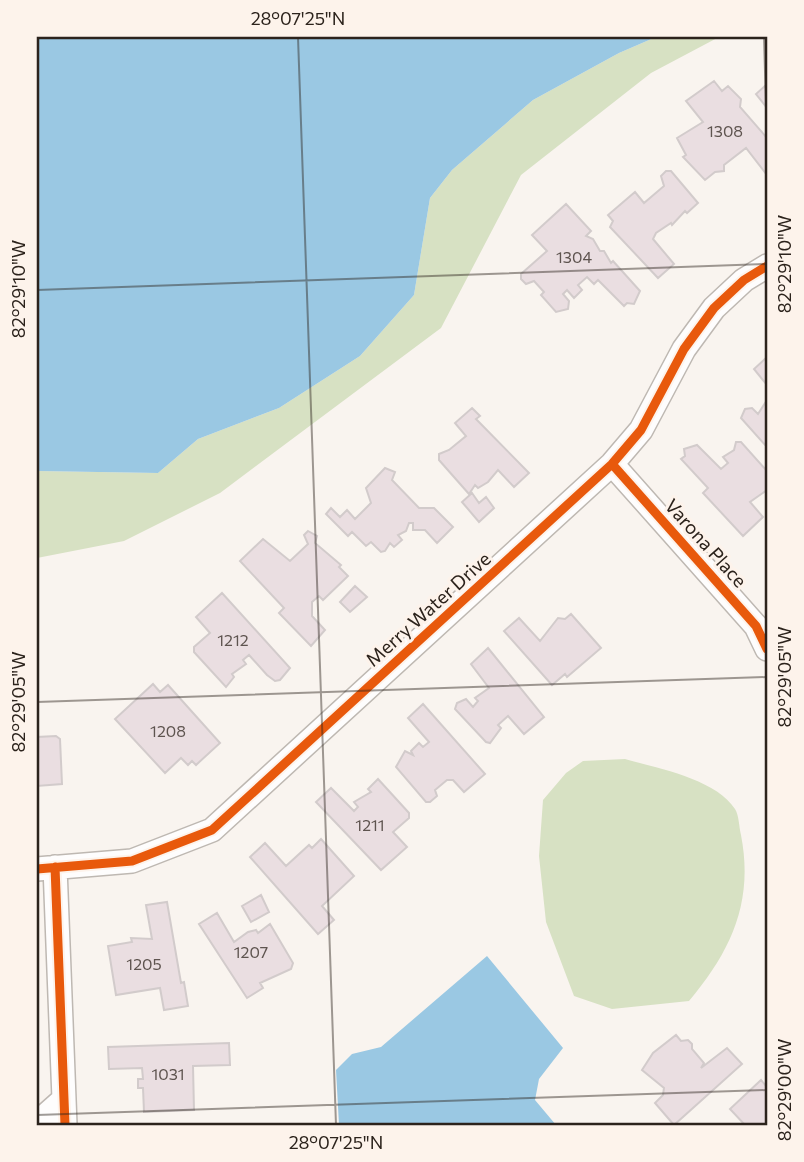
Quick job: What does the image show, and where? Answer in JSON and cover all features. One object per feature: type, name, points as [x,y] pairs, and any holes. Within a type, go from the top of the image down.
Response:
[{"type":"street","name":"Merry Water Drive","points":[[46,868],[132,862],[212,830],[612,464],[641,430],[684,349],[714,308],[744,280],[767,266]]},
{"type":"street","name":"Varona Place","points":[[612,464],[756,626],[767,649]]},
{"type":"street","points":[[46,868],[65,1125]]},
{"type":"street","points":[[37,1123],[64,1099]]},
{"type":"green space","points":[[656,37],[719,37],[651,73],[521,175],[441,328],[220,493],[124,541],[37,558],[37,471],[158,473],[198,439],[279,408],[360,356],[414,295],[430,198],[452,170],[533,100],[619,53]]},
{"type":"green space","points":[[625,759],[685,776],[700,782],[726,799],[735,809],[738,818],[744,859],[744,882],[736,924],[727,944],[717,963],[689,1001],[612,1009],[574,996],[546,922],[539,856],[543,800],[566,773],[583,761]]},
{"type":"water","points":[[37,37],[656,37],[619,53],[533,100],[452,170],[430,198],[414,295],[360,356],[279,408],[198,439],[158,473],[37,471]]},
{"type":"water","points":[[487,956],[563,1048],[539,1079],[535,1100],[556,1125],[339,1125],[336,1070],[352,1054],[381,1047]]},
{"type":"building","points":[[714,81],[722,91],[728,86],[741,99],[740,107],[767,138],[767,175],[746,148],[724,165],[724,171],[715,172],[705,180],[683,157],[686,155],[677,138],[703,122],[686,101]]},
{"type":"building","points":[[767,84],[767,108],[756,94]]},
{"type":"building","points":[[666,171],[671,171],[698,203],[687,213],[685,211],[672,225],[671,223],[656,233],[653,239],[674,264],[658,278],[610,227],[613,221],[608,215],[635,192],[644,203],[664,186],[661,176]]},
{"type":"building","points":[[566,204],[591,231],[586,236],[593,239],[600,251],[604,251],[611,263],[613,261],[640,291],[634,304],[627,303],[624,306],[598,280],[594,284],[587,277],[578,285],[582,290],[574,298],[567,290],[563,294],[569,301],[568,309],[556,312],[541,295],[544,292],[534,281],[526,284],[521,279],[521,274],[547,251],[532,235]]},
{"type":"building","points":[[767,357],[767,385],[754,369]]},
{"type":"building","points":[[767,400],[767,447],[741,418],[745,409],[752,408],[758,414]]},
{"type":"building","points":[[472,408],[480,416],[476,419],[529,473],[514,487],[498,470],[488,482],[478,488],[475,485],[469,494],[439,460],[439,454],[449,450],[466,436],[455,423]]},
{"type":"building","points":[[736,442],[741,442],[767,471],[767,490],[750,502],[763,517],[743,536],[703,493],[708,488],[681,459],[685,456],[684,449],[697,445],[721,469],[728,463],[723,457],[734,450]]},
{"type":"building","points":[[385,468],[395,472],[392,480],[419,508],[434,508],[453,527],[437,543],[425,530],[413,530],[413,523],[409,523],[406,531],[398,535],[402,540],[394,547],[390,543],[385,551],[381,552],[371,542],[366,546],[352,532],[348,536],[326,514],[331,508],[340,517],[347,510],[355,519],[371,503],[366,488]]},
{"type":"building","points":[[472,493],[479,503],[486,497],[494,508],[479,522],[462,502]]},
{"type":"building","points":[[308,531],[317,536],[315,543],[341,565],[339,567],[348,576],[323,600],[319,596],[312,602],[312,616],[325,630],[311,646],[279,613],[284,608],[240,561],[263,539],[290,561],[308,544],[304,535]]},
{"type":"building","points":[[355,586],[367,597],[350,612],[340,602]]},
{"type":"building","points":[[222,593],[290,668],[280,680],[275,681],[267,675],[249,655],[243,660],[246,664],[232,674],[234,677],[226,687],[194,652],[194,647],[210,633],[196,617]]},
{"type":"building","points":[[571,614],[601,648],[567,677],[565,674],[552,685],[504,631],[519,618],[540,641],[558,618],[565,619]]},
{"type":"building","points":[[488,648],[544,717],[524,734],[508,716],[498,725],[501,728],[490,743],[455,709],[457,703],[466,699],[473,707],[478,701],[475,698],[489,688],[471,664]]},
{"type":"building","points":[[153,684],[160,692],[168,685],[220,743],[196,765],[192,761],[188,765],[181,758],[165,773],[115,719]]},
{"type":"building","points":[[423,704],[485,774],[464,792],[453,780],[447,780],[435,790],[437,796],[430,802],[426,802],[396,767],[405,751],[413,755],[411,751],[419,743],[423,747],[429,742],[408,718]]},
{"type":"building","points":[[56,736],[60,739],[62,784],[37,786],[37,737]]},
{"type":"building","points":[[378,779],[409,813],[409,818],[393,832],[407,847],[381,870],[316,802],[331,788],[354,811],[358,807],[354,802],[371,792],[368,789]]},
{"type":"building","points":[[321,839],[354,876],[322,906],[334,920],[318,934],[250,857],[265,843],[286,866],[309,845],[312,848]]},
{"type":"building","points":[[261,895],[269,912],[251,922],[242,906]]},
{"type":"building","points":[[167,902],[181,983],[184,982],[188,1006],[164,1010],[160,988],[116,995],[108,946],[132,942],[131,938],[152,939],[146,905]]},
{"type":"building","points":[[217,913],[234,942],[248,932],[256,930],[258,933],[270,924],[293,963],[291,969],[260,983],[263,988],[247,998],[199,924]]},
{"type":"building","points":[[676,1035],[681,1041],[688,1040],[692,1044],[692,1049],[704,1063],[701,1068],[727,1048],[742,1064],[674,1125],[655,1103],[663,1095],[664,1088],[642,1070],[653,1053]]},
{"type":"building","points":[[229,1043],[230,1065],[193,1066],[194,1110],[144,1112],[143,1088],[138,1088],[138,1079],[143,1079],[142,1068],[109,1069],[108,1047]]},
{"type":"building","points":[[761,1080],[767,1087],[767,1125],[745,1125],[730,1109]]},
{"type":"cycle path","points":[[37,869],[132,861],[212,830],[612,464],[641,430],[684,349],[714,308],[744,280],[767,266]]},
{"type":"cycle path","points":[[612,464],[756,626],[767,649]]},
{"type":"cycle path","points":[[55,867],[65,1125]]}]
